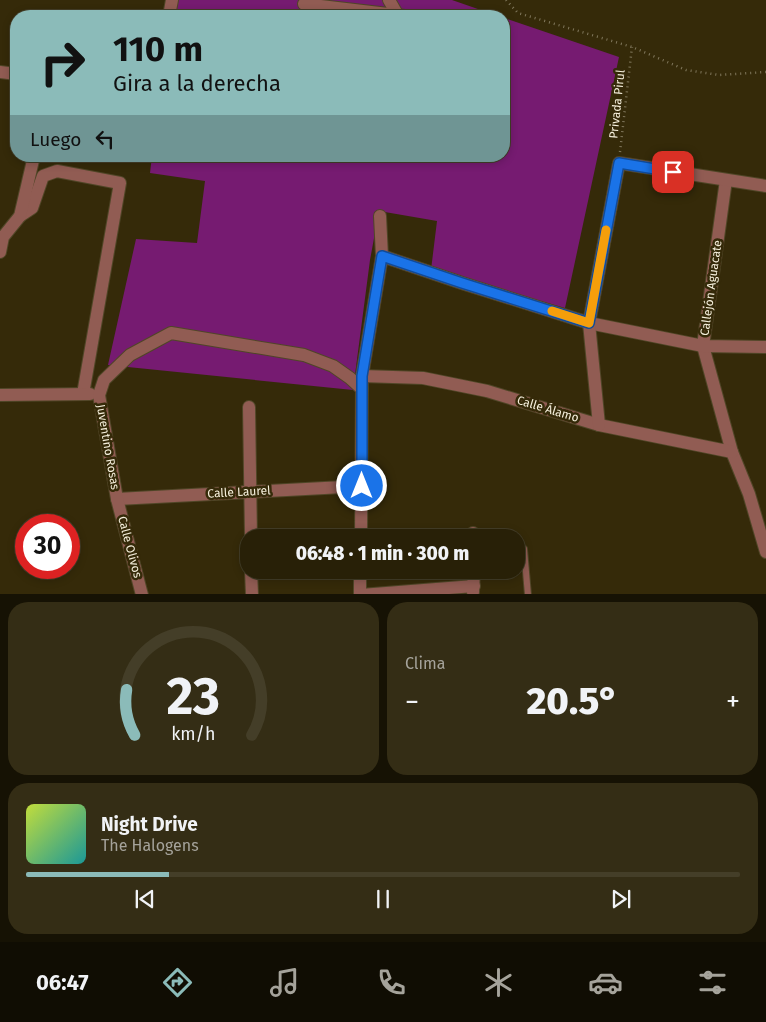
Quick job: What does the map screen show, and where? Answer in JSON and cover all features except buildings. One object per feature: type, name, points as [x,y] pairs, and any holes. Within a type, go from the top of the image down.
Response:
[{"type":"street","points":[[389,0],[397,10]]},
{"type":"street","points":[[304,4],[357,10]]},
{"type":"street","points":[[20,216],[33,162]]},
{"type":"street","points":[[599,425],[589,323],[619,163],[766,186]]},
{"type":"street","points":[[0,252],[3,237],[20,216],[32,208],[43,176],[57,171],[120,184],[84,394]]},
{"type":"street","name":"Callejón Aguacate","points":[[726,180],[703,346],[732,452],[749,494],[766,552]]},
{"type":"street","points":[[361,529],[362,376],[382,256],[380,216]]},
{"type":"street","points":[[382,256],[589,323],[703,346],[766,347]]},
{"type":"street","points":[[0,395],[99,395],[104,380],[130,355],[170,333],[304,355],[333,366],[362,389]]},
{"type":"street","name":"Calle Álamo","points":[[362,376],[424,378],[478,389],[599,425],[732,452]]},
{"type":"street","name":"Juventino Rosas","points":[[99,395],[117,499]]},
{"type":"street","points":[[249,407],[251,529]]},
{"type":"street","name":"Calle Laurel","points":[[117,499],[362,486]]},
{"type":"street","name":"Calle Olivos","points":[[117,499],[142,594]]},
{"type":"street","points":[[251,579],[252,594]]},
{"type":"street","points":[[360,579],[360,594],[474,590]]},
{"type":"lane","points":[[525,560],[528,594]]},
{"type":"path","points":[[506,0],[518,13],[632,47],[686,70],[719,75],[766,72]]},
{"type":"path","name":"Privada Pirul","points":[[619,163],[632,47]]},
{"type":"shaded area","points":[[169,0],[452,0],[481,10],[168,10]]},
{"type":"shaded area","points":[[510,20],[619,57],[565,308],[431,270],[437,221],[379,211],[370,260],[353,390],[108,365],[136,239],[197,243],[205,181],[150,173],[151,162],[510,162]]},
{"type":"slow traffic","points":[[552,311],[589,323],[606,230]]},
{"type":"route","points":[[362,486],[362,376],[382,256],[589,323],[619,163],[673,172]]}]
